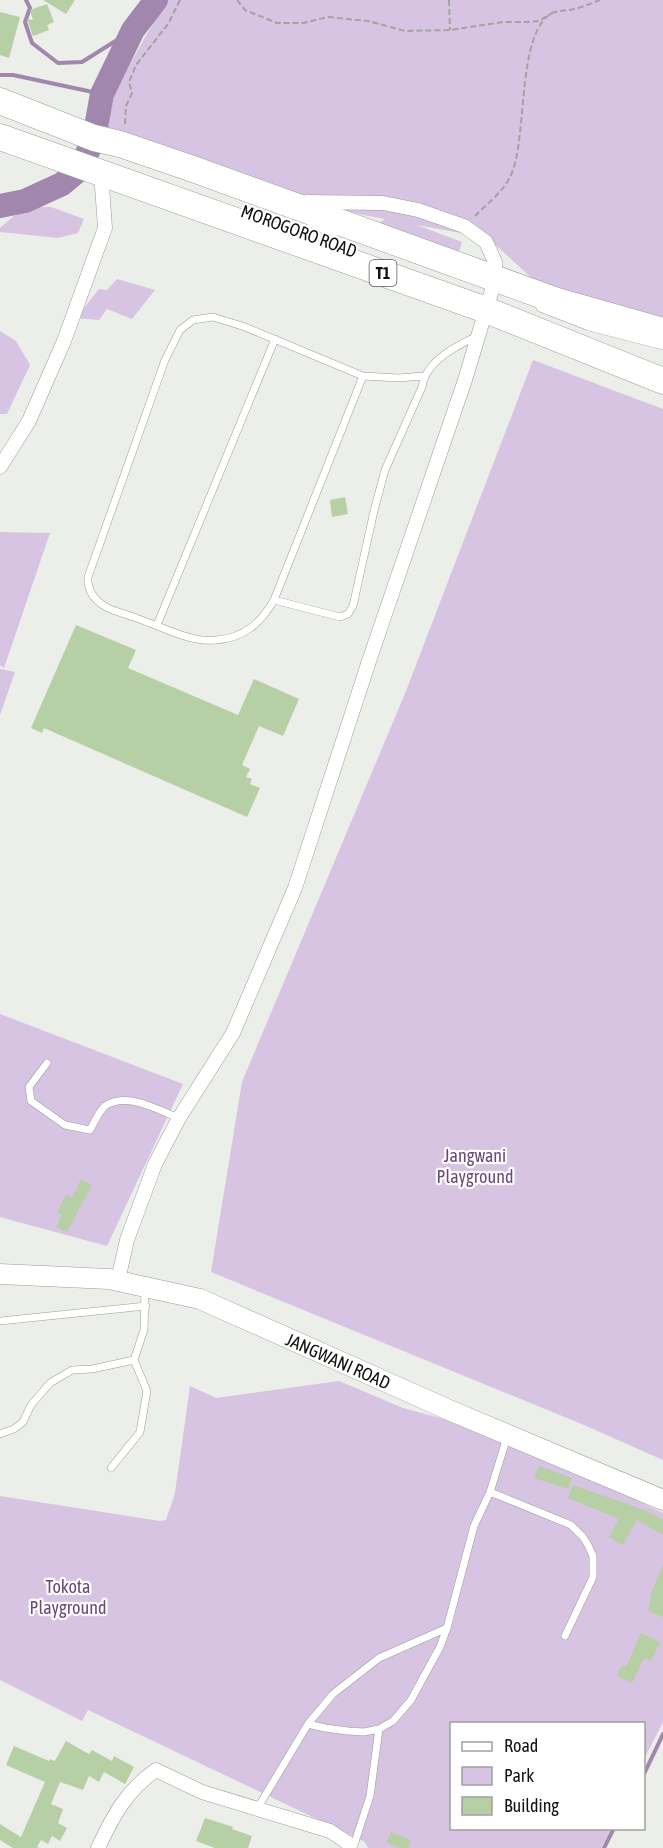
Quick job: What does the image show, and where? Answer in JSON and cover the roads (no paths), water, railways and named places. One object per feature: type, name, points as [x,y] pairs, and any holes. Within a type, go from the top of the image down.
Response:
[{"type":"highway","name":"MOROGORO ROAD","points":[[1,101],[94,138],[116,143],[193,169],[278,201],[490,295],[663,381]]},
{"type":"highway","name":"T1","points":[[0,137],[101,172]]},
{"type":"highway","name":"MOROGORO ROAD","points":[[101,172],[490,295],[578,309],[663,331]]},
{"type":"street","points":[[0,467],[29,422],[56,361],[105,228],[101,172]]},
{"type":"street","points":[[118,1280],[127,1240],[155,1164],[178,1118],[233,1033],[296,888],[370,658],[461,390],[490,295],[495,262],[486,242],[464,226],[418,210],[383,202],[278,201]]},
{"type":"street","name":"JANGWANI ROAD","points":[[0,1274],[118,1280],[200,1299],[438,1406],[663,1500]]},
{"type":"street","points":[[98,1848],[117,1809],[145,1778],[156,1770],[202,1792],[330,1832],[348,1843],[351,1848]]},
{"type":"lane","name":"MOROGORO ROAD","points":[[300,221],[342,237]]},
{"type":"lane","points":[[534,306],[589,327],[663,346]]},
{"type":"lane","points":[[363,376],[274,600],[260,621],[242,633],[231,637],[199,640],[106,607],[93,596],[87,588],[88,578],[165,360],[180,330],[193,320],[213,317],[245,327],[363,376],[398,378],[423,376]]},
{"type":"lane","points":[[274,600],[340,617],[348,614],[353,606],[385,470],[422,387],[423,376],[452,347],[478,336]]},
{"type":"lane","points":[[158,625],[275,339]]},
{"type":"lane","points":[[47,1063],[29,1088],[31,1101],[65,1125],[90,1130],[104,1107],[124,1101],[134,1101],[178,1118]]},
{"type":"lane","points":[[111,1468],[140,1432],[147,1391],[134,1360],[144,1330],[145,1286]]},
{"type":"lane","points":[[0,1321],[146,1306]]},
{"type":"lane","points":[[0,1434],[14,1429],[23,1422],[31,1405],[50,1383],[72,1370],[92,1369],[134,1360]]},
{"type":"lane","points":[[309,1724],[348,1731],[364,1732],[379,1729],[393,1721],[411,1700],[440,1647],[447,1628],[474,1526],[490,1492],[508,1434]]},
{"type":"lane","points":[[490,1492],[571,1526],[577,1530],[588,1545],[593,1556],[593,1577],[565,1636]]},
{"type":"lane","points":[[257,1809],[309,1724],[333,1694],[379,1658],[447,1628]]},
{"type":"lane","points":[[351,1848],[370,1796],[379,1729]]},
{"type":"waterway","points":[[26,0],[30,8],[25,22],[32,43],[58,63],[82,62],[133,30]]},
{"type":"waterway","points":[[0,206],[25,201],[62,184],[80,169],[94,138],[102,94],[133,30],[156,0]]},
{"type":"waterway","points":[[0,75],[13,75],[102,94]]},
{"type":"waterway","points":[[645,1772],[663,1734]]},
{"type":"waterway","points":[[604,1848],[613,1830]]},
{"type":"park label","name":"Jangwani Playground","points":[[475,1165]]},
{"type":"park label","name":"Tokota Playground","points":[[68,1596]]}]
